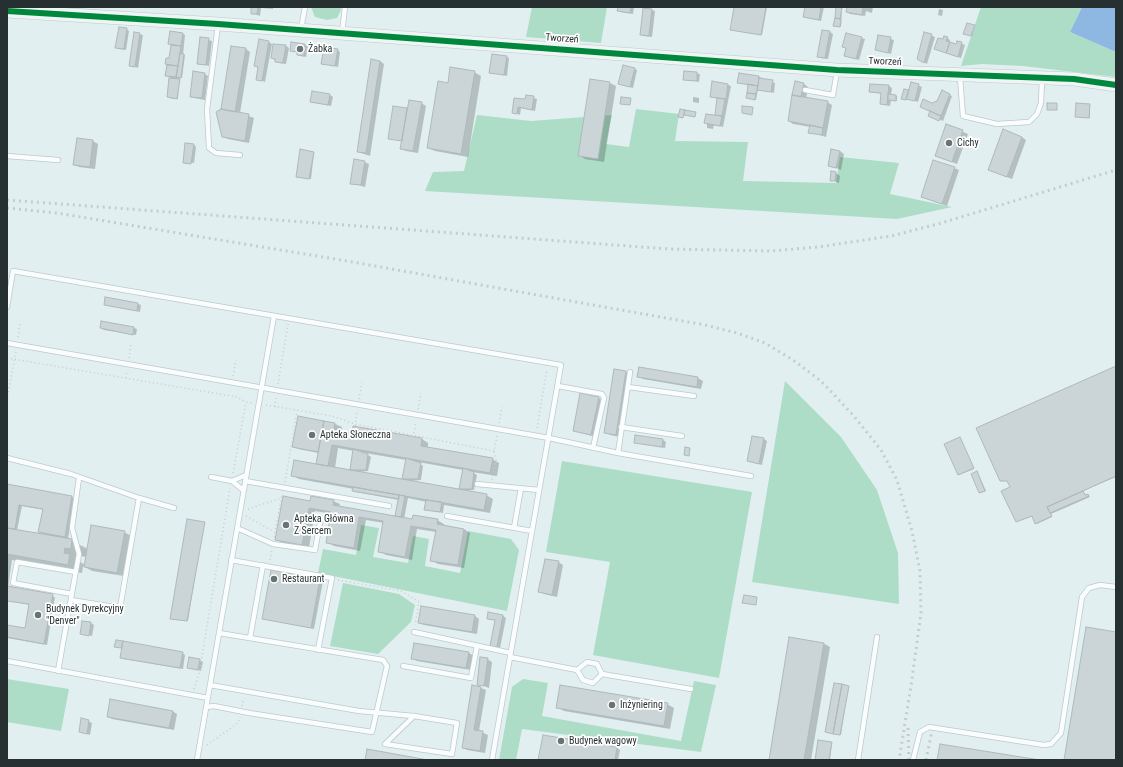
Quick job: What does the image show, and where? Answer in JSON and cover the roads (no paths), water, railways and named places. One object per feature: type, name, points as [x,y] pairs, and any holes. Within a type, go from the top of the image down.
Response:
[{"type":"street","name":"Tworzeń","points":[[7,11],[218,24],[837,70],[1042,77],[1088,80],[1116,85]]},
{"type":"lane","points":[[300,30],[306,7]]},
{"type":"lane","points":[[342,33],[345,7]]},
{"type":"lane","points":[[218,24],[207,109],[209,148],[216,153],[240,155]]},
{"type":"lane","points":[[805,90],[833,95],[837,70]]},
{"type":"lane","points":[[960,75],[963,116],[997,124],[1029,122],[1037,114],[1041,103],[1042,77]]},
{"type":"lane","points":[[7,156],[58,160]]},
{"type":"lane","points":[[7,307],[13,271],[561,366],[492,760]]},
{"type":"lane","points":[[197,760],[274,316]]},
{"type":"lane","points":[[7,343],[549,438],[618,453],[751,476]]},
{"type":"lane","points":[[618,453],[630,372]]},
{"type":"lane","points":[[558,386],[602,394],[604,398],[593,448]]},
{"type":"lane","points":[[628,387],[694,396]]},
{"type":"lane","points":[[622,427],[682,436]]},
{"type":"lane","points":[[7,458],[46,467],[174,508]]},
{"type":"lane","points":[[232,481],[246,475]]},
{"type":"lane","points":[[211,477],[232,481],[243,490]]},
{"type":"lane","points":[[58,670],[80,554],[72,528],[80,478]]},
{"type":"lane","points":[[245,481],[389,506]]},
{"type":"lane","points":[[477,484],[539,490]]},
{"type":"lane","points":[[514,528],[521,488]]},
{"type":"lane","points":[[71,600],[120,608],[139,498]]},
{"type":"lane","points":[[447,516],[532,531]]},
{"type":"lane","points":[[237,528],[273,544],[315,550],[320,524]]},
{"type":"lane","points":[[231,560],[332,578],[318,650]]},
{"type":"lane","points":[[72,594],[13,583],[16,562],[76,572]]},
{"type":"lane","points":[[250,638],[262,565]]},
{"type":"lane","points":[[912,760],[920,732],[929,727],[1044,745],[1051,744],[1061,733],[1082,597],[1089,588],[1100,585],[1116,588]]},
{"type":"lane","points":[[414,632],[577,670],[583,680],[593,683],[602,674]]},
{"type":"lane","points":[[206,707],[214,706],[372,732],[387,666],[383,660],[219,633]]},
{"type":"lane","points":[[858,760],[877,638]]},
{"type":"lane","points":[[403,666],[471,678],[477,646]]},
{"type":"lane","points":[[7,661],[208,698]]},
{"type":"lane","points":[[577,670],[587,662],[597,664],[602,674]]},
{"type":"lane","points":[[602,674],[691,689]]},
{"type":"lane","points":[[210,685],[359,712],[414,716],[457,723],[452,754],[385,744],[414,716]]},
{"type":"water","points":[[1082,7],[1116,7],[1116,52],[1070,32]]},
{"type":"railway","points":[[7,200],[669,249],[771,251],[818,247],[891,236],[938,224],[1116,170]]},
{"type":"railway","points":[[7,208],[57,213],[347,261],[705,325],[737,333],[765,343],[793,360],[821,381],[853,415],[881,450],[897,480],[912,531],[920,571],[921,613],[899,760]]},
{"type":"railway","points":[[908,728],[909,760]]},
{"type":"railway","points":[[926,760],[932,731]]},
{"type":"place","name":"Żabka","points":[[300,49]]},
{"type":"place","name":"Cichy","points":[[949,143]]},
{"type":"place","name":"Apteka Słoneczna","points":[[312,435]]},
{"type":"place","name":"Apteka Główna Z Sercem","points":[[286,525]]},
{"type":"place","name":"Restaurant","points":[[274,579]]},
{"type":"place","name":"Budynek Dyrekcyjny \"Denver\"","points":[[38,615]]},
{"type":"place","name":"Inżyniering","points":[[612,705]]},
{"type":"place","name":"Budynek wagowy","points":[[561,741]]}]
